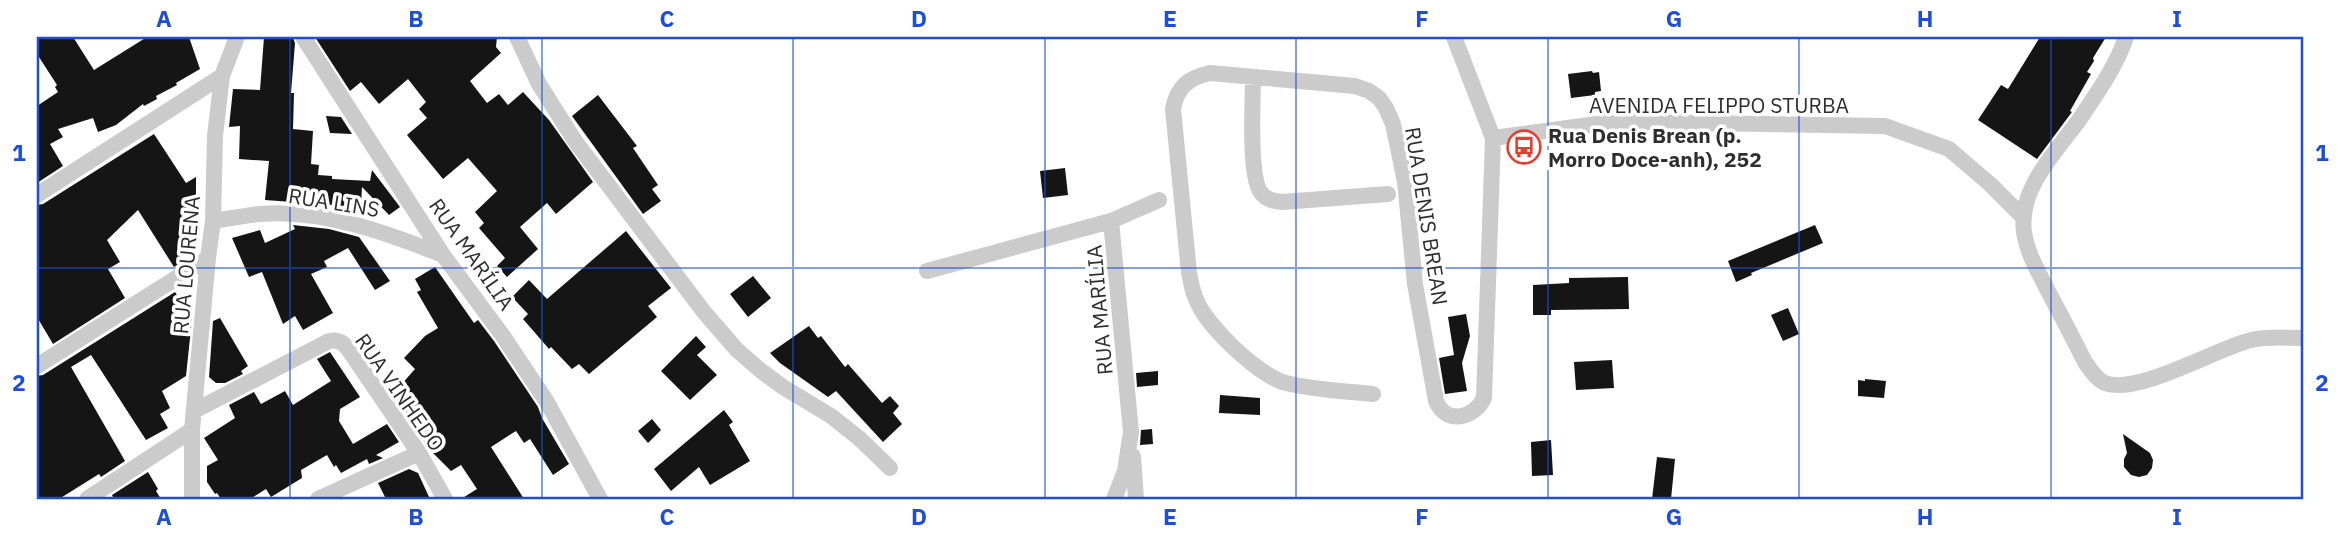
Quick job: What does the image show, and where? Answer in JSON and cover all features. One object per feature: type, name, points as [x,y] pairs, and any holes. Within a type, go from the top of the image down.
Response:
[{"type":"street","name":"RUA LOURENA","points":[[192,499],[192,430],[213,221],[215,136],[222,76],[237,37]]},
{"type":"street","name":"RUA MARÍLIA","points":[[303,37],[443,255],[503,336],[547,402],[600,499]]},
{"type":"street","points":[[517,37],[538,84],[575,141],[704,312],[760,370],[831,416],[890,468]]},
{"type":"street","points":[[1454,37],[1493,138]]},
{"type":"street","points":[[2126,37],[2108,74],[2038,177],[2023,217],[2024,234],[2034,262],[2085,362],[2104,383],[2129,385],[2248,341],[2271,337],[2304,338]]},
{"type":"street","name":"RUA DENIS BREAN","points":[[1373,394],[1284,383],[1264,372],[1229,343],[1207,319],[1196,299],[1189,273],[1173,109],[1175,97],[1182,86],[1193,77],[1210,73],[1355,86],[1379,98],[1393,124],[1405,182],[1415,284],[1436,401],[1446,414],[1459,416],[1474,412],[1484,398],[1493,138]]},
{"type":"street","points":[[37,195],[222,76]]},
{"type":"street","points":[[1253,78],[1254,177],[1262,195],[1282,202],[1388,194]]},
{"type":"street","name":"AVENIDA FELIPPO STURBA","points":[[1493,138],[1631,122],[1885,126],[1949,149],[2023,217]]},
{"type":"street","points":[[1111,221],[1159,200]]},
{"type":"street","name":"RUA LINS","points":[[213,221],[261,214],[287,214],[330,220],[382,231],[443,255]]},
{"type":"street","name":"RUA MARÍLIA","points":[[927,271],[1111,221],[1131,432],[1125,471],[1114,499]]},
{"type":"street","points":[[37,366],[208,258]]},
{"type":"street","name":"RUA VINHEDO","points":[[194,411],[328,341],[337,340],[345,344],[419,453],[445,499]]},
{"type":"street","points":[[87,499],[192,430]]},
{"type":"street","points":[[1131,432],[1136,499]]},
{"type":"street","points":[[318,499],[419,453]]},
{"type":"building","points":[[37,37],[73,37],[94,70],[147,37],[189,37],[200,69],[156,96],[157,99],[144,106],[143,104],[116,125],[98,132],[93,118],[58,129],[63,137],[50,144],[63,166],[37,183],[37,106],[58,92],[55,87],[57,85],[37,54]]},
{"type":"building","points":[[264,37],[293,38],[295,43],[291,93],[294,93],[293,129],[313,131],[311,164],[319,165],[318,175],[332,176],[332,179],[370,181],[372,170],[400,207],[389,215],[362,187],[359,207],[265,200],[269,161],[239,159],[240,126],[229,127],[233,89],[260,90]]},
{"type":"building","points":[[315,37],[497,37],[496,47],[501,53],[470,81],[487,103],[499,94],[508,105],[523,92],[549,120],[593,182],[556,214],[547,203],[520,227],[538,249],[507,277],[497,266],[505,258],[479,228],[484,223],[475,212],[497,191],[468,158],[443,179],[407,135],[427,118],[419,109],[426,102],[408,79],[379,104],[361,82],[350,91]]},
{"type":"building","points":[[2040,37],[2106,37],[2093,58],[2094,61],[2087,72],[2091,74],[2070,111],[2072,112],[2037,159],[1978,120],[2001,85],[2008,89]]},
{"type":"building","points":[[1599,72],[1601,91],[1595,92],[1595,95],[1571,98],[1568,74]]},
{"type":"building","points":[[598,95],[637,146],[633,148],[658,185],[652,189],[661,201],[643,214],[572,116]]},
{"type":"building","points":[[326,116],[341,117],[352,134],[330,133]]},
{"type":"building","points":[[154,134],[186,183],[196,177],[196,224],[186,231],[196,246],[183,254],[186,259],[174,267],[138,210],[107,240],[120,262],[108,269],[125,298],[53,344],[37,317],[37,205],[43,204]]},
{"type":"building","points":[[1065,168],[1068,195],[1043,198],[1040,171]]},
{"type":"building","points":[[293,225],[329,229],[359,237],[390,281],[375,290],[348,248],[324,261],[327,267],[311,274],[333,313],[303,330],[295,316],[283,324],[262,272],[249,277],[232,238],[260,230],[265,243],[295,229]]},
{"type":"building","points":[[1815,225],[1823,243],[1736,282],[1728,261]]},
{"type":"building","points":[[626,231],[671,288],[648,306],[657,317],[589,374],[579,364],[572,369],[551,347],[549,349],[523,319],[528,314],[512,297],[529,280],[547,299]]},
{"type":"building","points":[[435,267],[474,323],[478,320],[494,341],[538,407],[569,464],[553,475],[530,439],[524,443],[516,431],[491,447],[524,499],[461,499],[477,489],[461,465],[451,471],[429,449],[405,413],[407,412],[392,395],[415,369],[404,358],[425,336],[438,328],[417,292],[421,290],[415,279]]},
{"type":"building","points":[[753,276],[771,298],[748,317],[730,294]]},
{"type":"building","points":[[1628,277],[1629,309],[1551,310],[1551,315],[1533,315],[1533,285],[1569,283],[1569,278]]},
{"type":"building","points":[[175,292],[192,319],[186,376],[162,391],[170,408],[160,414],[168,428],[146,440],[91,355],[71,367],[125,461],[59,499],[37,499],[37,376],[43,375]]},
{"type":"building","points":[[1788,308],[1799,334],[1783,341],[1771,315]]},
{"type":"building","points":[[1466,314],[1470,336],[1462,363],[1467,391],[1445,394],[1439,358],[1454,355],[1448,317]]},
{"type":"building","points":[[220,318],[248,366],[241,371],[243,374],[225,383],[216,383],[209,377],[213,321]]},
{"type":"building","points":[[809,326],[818,338],[821,336],[845,367],[848,364],[882,403],[890,396],[899,406],[893,413],[902,424],[883,442],[836,391],[828,397],[770,353]]},
{"type":"building","points":[[696,336],[706,347],[697,355],[717,375],[690,400],[661,371]]},
{"type":"building","points":[[330,352],[360,397],[340,409],[339,421],[353,444],[387,424],[399,442],[376,455],[383,458],[369,464],[367,459],[341,473],[327,455],[301,470],[302,478],[271,497],[266,489],[250,499],[221,499],[207,482],[207,466],[218,460],[204,438],[235,418],[229,405],[254,392],[261,404],[285,391],[293,405],[331,381],[317,359]]},
{"type":"building","points":[[1612,360],[1614,388],[1576,390],[1574,362]]},
{"type":"building","points":[[1158,371],[1158,385],[1137,387],[1136,373]]},
{"type":"building","points":[[1858,380],[1886,381],[1884,398],[1858,396]]},
{"type":"building","points":[[1220,395],[1260,398],[1260,415],[1219,413]]},
{"type":"building","points":[[724,410],[733,422],[729,425],[750,461],[710,485],[699,467],[671,491],[654,469]]},
{"type":"building","points":[[652,419],[661,430],[648,443],[638,431]]},
{"type":"building","points":[[1152,429],[1153,444],[1140,445],[1141,430]]},
{"type":"building","points":[[2123,434],[2150,453],[2152,468],[2147,475],[2131,475],[2124,467],[2127,453]]},
{"type":"building","points":[[1551,440],[1553,475],[1532,476],[1531,442]]},
{"type":"building","points":[[1657,457],[1675,459],[1671,499],[1652,499]]},
{"type":"building","points":[[409,469],[418,473],[430,499],[386,499],[378,483]]},
{"type":"building","points":[[148,472],[161,499],[114,499],[112,495]]},
{"type":"place","name":"Rua Denis Brean (p. Morro Doce-anh), 252","points":[[1524,147]]}]
